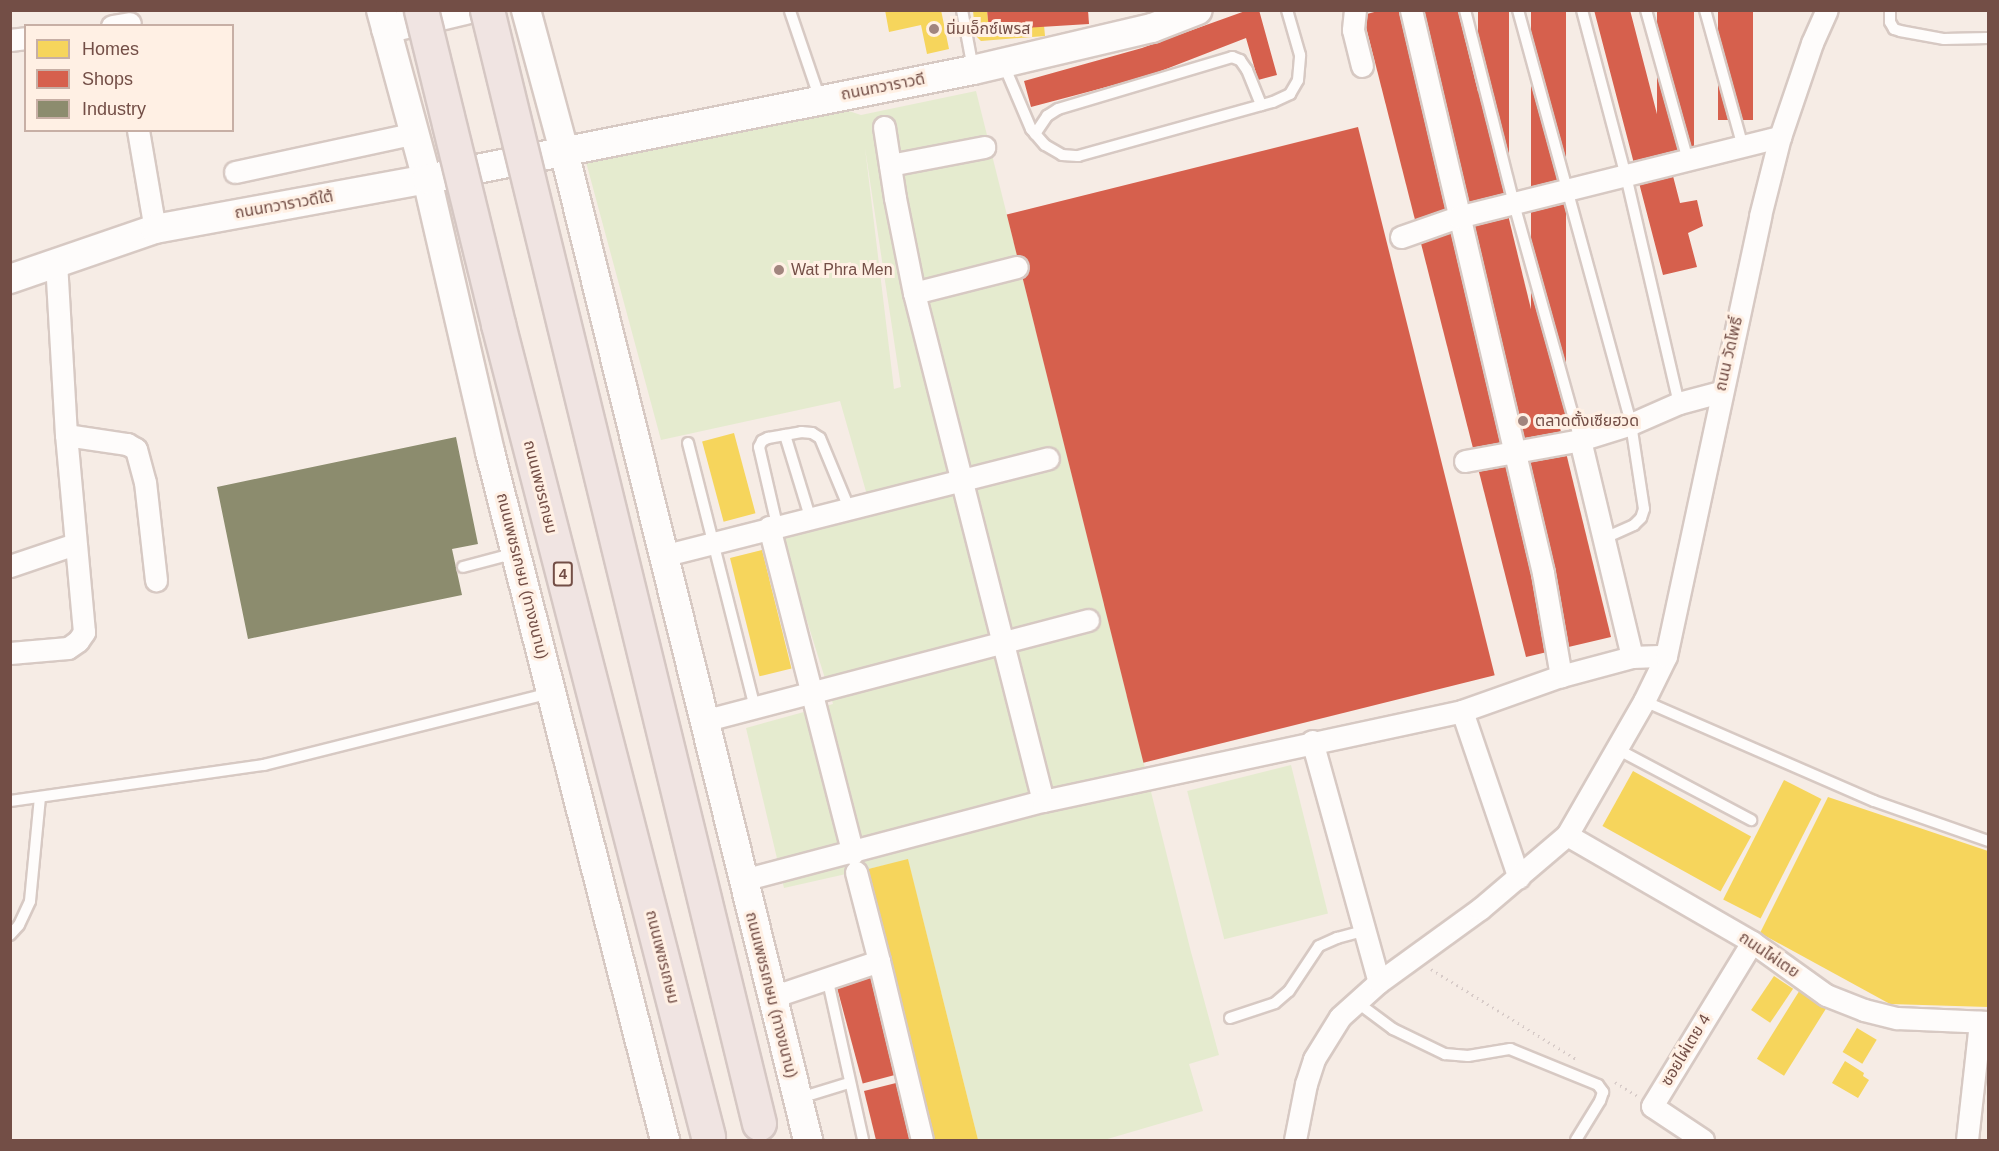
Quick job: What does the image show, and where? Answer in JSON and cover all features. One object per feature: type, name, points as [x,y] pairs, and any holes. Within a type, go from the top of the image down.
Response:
[{"type":"highway","name":"ถนนเพชรเกษม","points":[[421,10],[498,324],[708,1136]]},
{"type":"highway","points":[[487,10],[759,1123]]},
{"type":"main road","points":[[383,20],[465,10]]},
{"type":"main road","name":"ถนนเพชรเกษม (ทางขนาน)","points":[[526,10],[564,151],[807,1140]]},
{"type":"main road","name":"ถนนทวาราวดี","points":[[564,151],[973,70],[1160,17],[1198,10]]},
{"type":"main road","name":"ถนนเพชรเกษม (ทางขนาน)","points":[[383,20],[427,179],[490,452],[665,1140]]},
{"type":"main road","name":"ถนนทวาราวดีใต้","points":[[10,279],[155,229],[427,179],[564,151]]},
{"type":"street","points":[[1355,10],[1353,30],[1362,66]]},
{"type":"street","points":[[1411,10],[1543,573],[1561,676]]},
{"type":"street","name":"ถนน วัดโพธิ์","points":[[1644,701],[1666,656],[1720,392],[1780,137],[1812,43],[1827,10]]},
{"type":"street","points":[[884,127],[914,293],[1042,801]]},
{"type":"street","points":[[138,132],[155,229]]},
{"type":"street","points":[[235,172],[415,133]]},
{"type":"street","points":[[1401,237],[1458,217],[1780,137]]},
{"type":"street","points":[[890,165],[984,147]]},
{"type":"street","points":[[10,654],[68,648],[78,641],[84,632],[66,435],[56,264]]},
{"type":"street","points":[[914,293],[1017,267]]},
{"type":"street","points":[[1465,461],[1515,454],[1580,440],[1631,424],[1679,403],[1720,392]]},
{"type":"street","points":[[66,435],[127,444],[136,449],[145,482],[156,580]]},
{"type":"street","points":[[1580,440],[1632,657]]},
{"type":"street","points":[[662,556],[1048,458]]},
{"type":"street","points":[[773,526],[811,692],[922,1140]]},
{"type":"street","points":[[10,566],[75,544]]},
{"type":"street","points":[[703,721],[1088,620]]},
{"type":"street","points":[[743,880],[854,862],[1042,801],[1312,741],[1462,711],[1561,676],[1632,657],[1666,656]]},
{"type":"street","points":[[1295,1140],[1306,1084],[1314,1059],[1340,1017],[1379,982],[1414,959],[1519,878],[1567,835],[1644,701]]},
{"type":"street","points":[[1462,711],[1519,878]]},
{"type":"street","points":[[1312,741],[1379,982]]},
{"type":"street","name":"ถนนไผ่เตย","points":[[1567,835],[1752,942],[1826,995],[1864,1010],[1897,1018],[1984,1022]]},
{"type":"street","name":"ซอยไผ่เตย 4","points":[[1703,1140],[1653,1106],[1752,942]]},
{"type":"street","points":[[772,997],[879,961]]},
{"type":"street","points":[[1967,1140],[1984,1022]]},
{"type":"lane","points":[[963,10],[973,70]]},
{"type":"lane","points":[[1003,63],[1035,134],[1045,145],[1062,155],[1078,156],[1261,105],[1290,94],[1298,80],[1300,55],[1287,10]]},
{"type":"lane","points":[[1466,10],[1514,204],[1580,440]]},
{"type":"lane","points":[[1518,10],[1631,424],[1644,509],[1641,518],[1634,525],[1603,539]]},
{"type":"lane","points":[[1582,10],[1626,176],[1679,403]]},
{"type":"lane","points":[[1646,10],[1688,160]]},
{"type":"lane","points":[[1705,10],[1743,147]]},
{"type":"lane","points":[[1890,10],[1890,22],[1894,29],[1899,31],[1944,39],[1989,38]]},
{"type":"lane","points":[[790,11],[820,100]]},
{"type":"lane","points":[[1035,134],[1047,116],[1058,109],[1232,57],[1240,60],[1247,70],[1261,105]]},
{"type":"lane","points":[[773,526],[759,447],[762,441],[768,438],[801,432],[812,433],[820,438],[849,507]]},
{"type":"lane","points":[[784,435],[810,517]]},
{"type":"lane","points":[[688,443],[755,707]]},
{"type":"lane","points":[[464,567],[516,553]]},
{"type":"lane","points":[[10,801],[264,765],[552,693]]},
{"type":"lane","points":[[1644,701],[1874,801],[1989,841]]},
{"type":"lane","points":[[1617,749],[1751,820]]},
{"type":"lane","points":[[10,934],[19,925],[30,901],[40,796]]},
{"type":"lane","points":[[1230,1018],[1275,1003],[1289,991],[1319,946],[1366,930]]},
{"type":"lane","points":[[827,977],[863,1140]]},
{"type":"lane","points":[[1358,1003],[1393,1029],[1445,1054],[1468,1056],[1510,1049],[1598,1085],[1603,1092],[1600,1101],[1576,1140]]},
{"type":"lane","points":[[797,1099],[849,1083]]},
{"type":"path","points":[[1414,959],[1583,1063]]},
{"type":"path","points":[[1613,1081],[1653,1106]]},
{"type":"green space","points":[[976,91],[1191,952],[1219,1055],[1189,1064],[1203,1111],[1104,1140],[978,1140],[908,860],[784,888],[746,728],[833,704],[777,525],[869,502],[840,401],[661,440],[586,162],[849,111],[861,115]],"holes":[[[865,148],[901,387],[894,389]]]},
{"type":"green space","points":[[1291,765],[1328,913],[1224,939],[1187,791]]},
{"type":"building: Homes","name":"นิ่มเอ็กซ์เพรส","points":[[885,10],[941,10],[949,49],[927,54],[921,25],[889,32]]},
{"type":"building: Homes","points":[[973,10],[987,10],[989,30],[1044,25],[1045,36],[981,41],[975,35]]},
{"type":"building: Homes","points":[[734,433],[755,513],[724,522],[702,442]]},
{"type":"building: Homes","points":[[762,550],[792,668],[759,676],[730,558]]},
{"type":"building: Homes","points":[[1633,771],[1751,836],[1721,892],[1602,826]]},
{"type":"building: Homes","points":[[1784,780],[1821,799],[1761,918],[1723,899]]},
{"type":"building: Homes","points":[[1828,797],[1988,851],[1988,1007],[1890,1004],[1760,933]]},
{"type":"building: Homes","points":[[908,859],[978,1140],[932,1140],[864,870]]},
{"type":"building: Homes","points":[[1774,976],[1793,989],[1770,1023],[1751,1010]]},
{"type":"building: Homes","points":[[1803,985],[1830,1002],[1784,1076],[1757,1059]]},
{"type":"building: Homes","points":[[1857,1028],[1877,1040],[1862,1064],[1843,1052]]},
{"type":"building: Homes","points":[[1845,1061],[1864,1073],[1863,1076],[1869,1080],[1858,1098],[1832,1083]]},
{"type":"building: Shops","points":[[987,10],[1088,10],[1089,24],[989,30]]},
{"type":"building: Shops","points":[[1248,10],[1259,10],[1277,75],[1258,80],[1246,38],[1148,76],[1031,107],[1024,81],[1142,48]]},
{"type":"building: Shops","points":[[1382,10],[1458,10],[1611,637],[1526,657],[1363,15]]},
{"type":"building: Shops","points":[[1478,10],[1509,10],[1509,438],[1478,438]]},
{"type":"building: Shops","points":[[1531,10],[1566,10],[1566,425],[1531,425]]},
{"type":"building: Shops","points":[[1594,10],[1630,10],[1680,203],[1697,200],[1703,226],[1688,233],[1697,267],[1663,275]]},
{"type":"building: Shops","points":[[1657,10],[1694,10],[1694,152],[1657,152]]},
{"type":"building: Shops","points":[[1718,10],[1753,10],[1753,120],[1718,120]]},
{"type":"building: Shops","points":[[1358,127],[1495,675],[1143,763],[1007,215]]},
{"type":"building: Shops","points":[[874,975],[900,1074],[863,1084],[836,985]]},
{"type":"building: Shops","points":[[900,1082],[914,1140],[876,1140],[864,1091]]},
{"type":"building: Industry","points":[[456,437],[478,544],[452,549],[462,595],[248,639],[217,487]]},
{"type":"place","name":"นิ่มเอ็กซ์เพรส","points":[[934,29]]},
{"type":"place","name":"Wat Phra Men","points":[[779,270]]},
{"type":"place","name":"ตลาดตั้งเซียฮวด","points":[[1523,421]]}]
